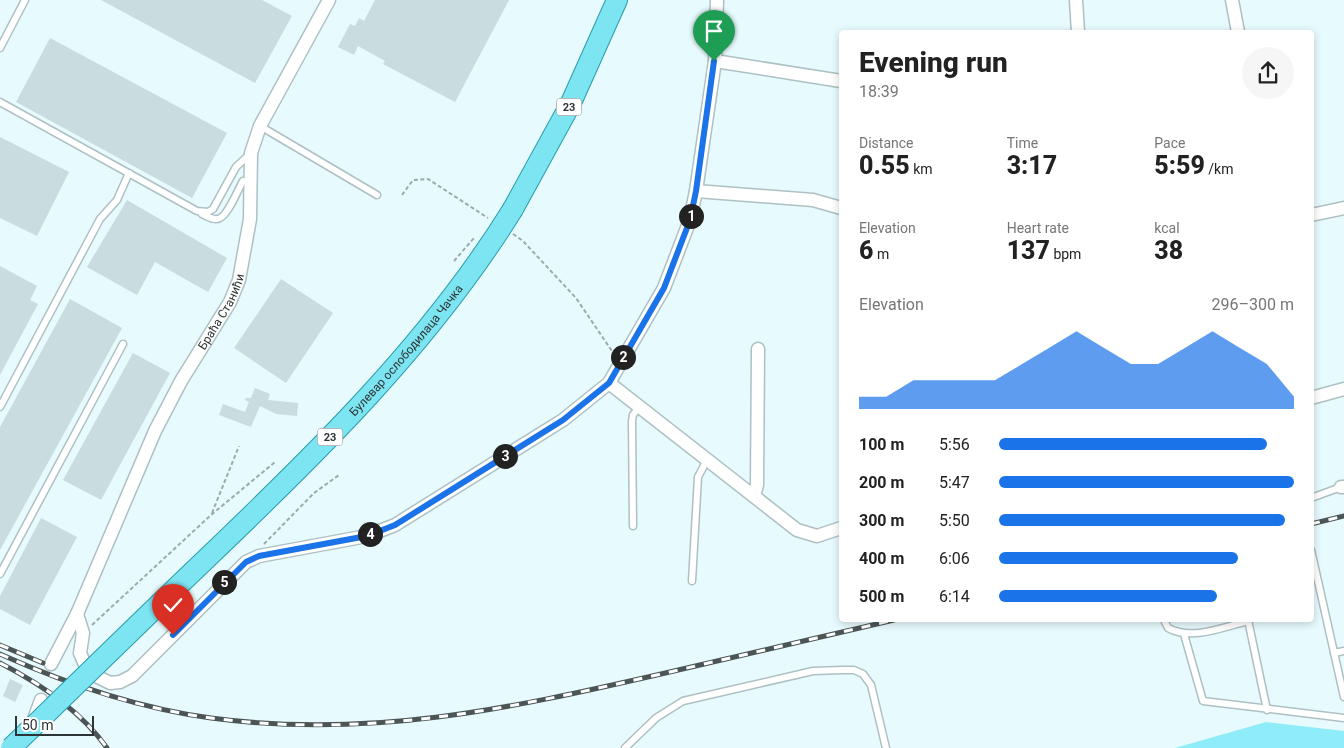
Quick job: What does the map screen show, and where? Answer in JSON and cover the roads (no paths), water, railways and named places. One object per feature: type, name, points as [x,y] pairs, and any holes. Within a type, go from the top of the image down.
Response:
[{"type":"main road","name":"Булевар ослободилаца Чачка","points":[[11,748],[259,509],[352,415],[439,315],[479,262],[513,209],[570,105],[617,0]]},
{"type":"street","name":"Браћа Станићи","points":[[51,664],[77,614],[155,431],[181,381],[230,302],[239,280],[250,219],[251,153],[260,126],[330,0]]},
{"type":"street","points":[[77,614],[83,633],[80,653],[86,667],[98,677],[110,683],[120,682],[132,676],[246,562],[259,556],[367,536],[395,525],[563,420],[609,383],[664,288],[687,228],[696,191],[714,61],[717,0]]},
{"type":"street","points":[[1076,0],[1078,30]]},
{"type":"street","points":[[1232,0],[1238,30]]},
{"type":"street","points":[[714,61],[839,81]]},
{"type":"street","points":[[696,191],[813,200],[839,207]]},
{"type":"street","points":[[1314,213],[1344,208]]},
{"type":"street","points":[[754,496],[757,485],[758,349]]},
{"type":"street","points":[[609,383],[803,533],[825,535],[839,529]]},
{"type":"street","points":[[1314,397],[1344,388]]},
{"type":"street","points":[[23,748],[41,700]]},
{"type":"lane","points":[[0,48],[25,0]]},
{"type":"lane","points":[[0,102],[215,220],[220,219],[226,213],[243,181]]},
{"type":"lane","points":[[260,126],[377,195]]},
{"type":"lane","points":[[197,211],[208,212],[213,209],[236,167],[251,153]]},
{"type":"lane","points":[[0,407],[100,219],[117,200],[129,174]]},
{"type":"lane","points":[[0,574],[124,344]]},
{"type":"lane","points":[[633,526],[632,421],[633,415],[639,407]]},
{"type":"lane","points":[[692,581],[698,477],[707,460]]},
{"type":"lane","points":[[1314,497],[1343,487]]},
{"type":"lane","points":[[1314,563],[1344,697]]},
{"type":"lane","points":[[1165,622],[1168,628],[1184,634],[1196,633],[1240,622]]},
{"type":"lane","points":[[1248,622],[1267,710]]},
{"type":"lane","points":[[1184,634],[1203,701],[1344,718]]},
{"type":"lane","points":[[1334,653],[1344,651]]},
{"type":"lane","points":[[625,748],[656,718],[683,701],[813,670],[848,670],[863,674],[871,685],[886,748]]},
{"type":"railway","points":[[1314,523],[1344,516]]},
{"type":"railway","points":[[0,654],[103,694],[183,714],[269,724],[326,725],[382,723],[438,717],[548,699],[885,622]]},
{"type":"railway","points":[[0,645],[43,663]]},
{"type":"railway","points":[[0,663],[59,699],[85,722],[107,748]]}]
